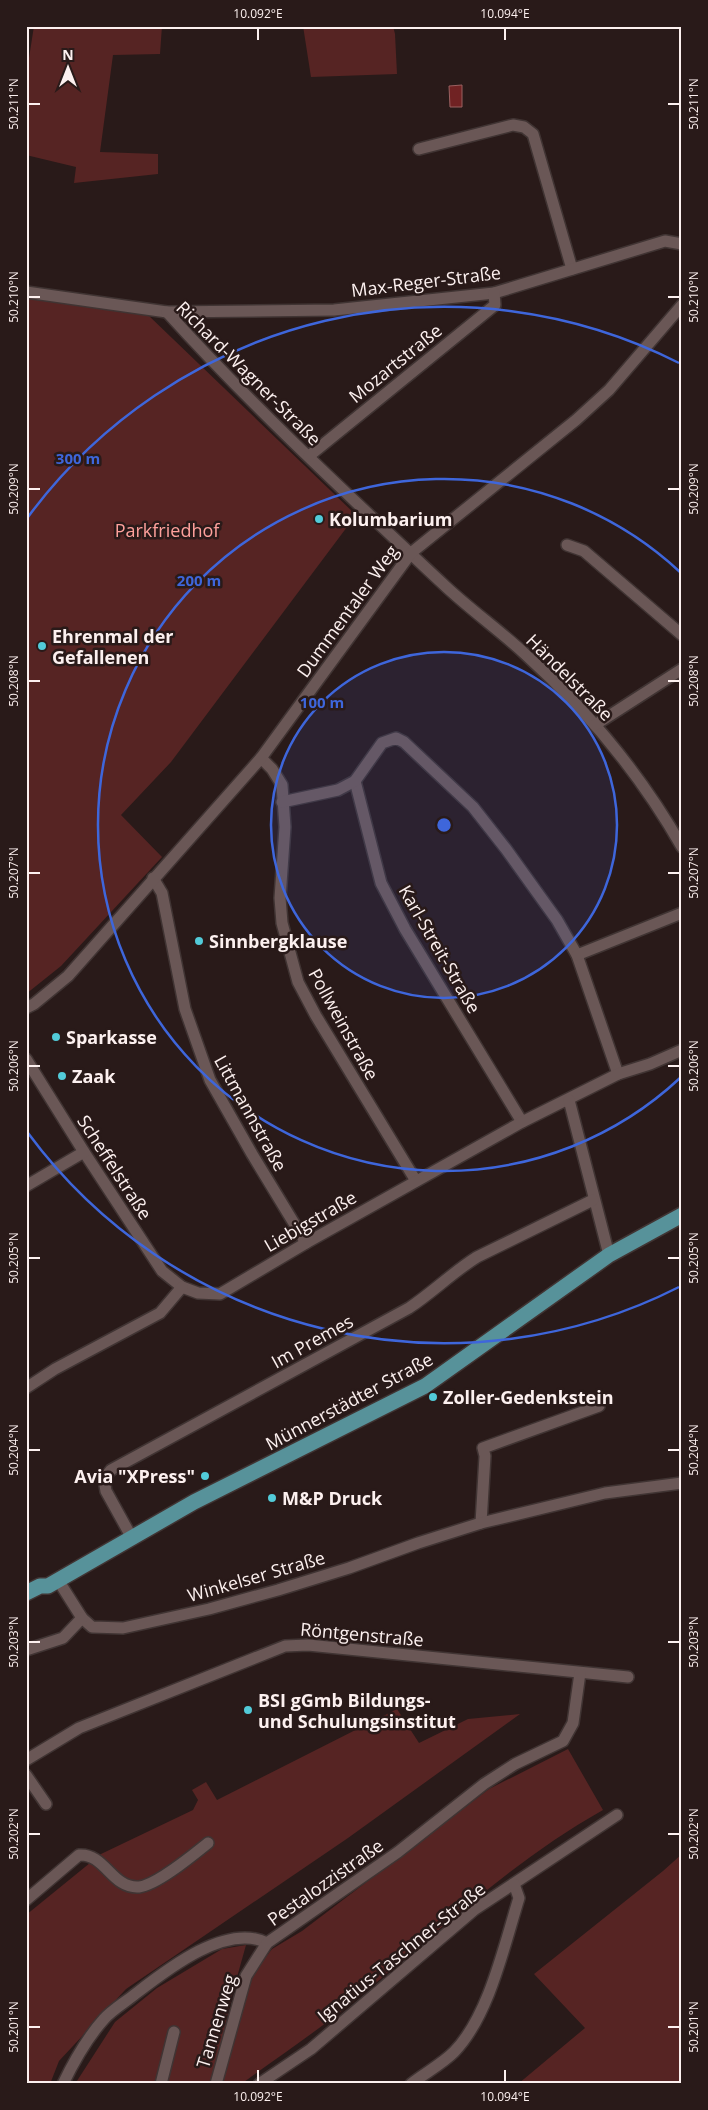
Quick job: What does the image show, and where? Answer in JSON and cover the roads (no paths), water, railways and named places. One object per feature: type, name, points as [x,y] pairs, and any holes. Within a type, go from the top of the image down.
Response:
[{"type":"main road","name":"Münnerstädter Straße","points":[[26,1593],[40,1586],[53,1583],[194,1502],[426,1386],[609,1255],[682,1215]]},
{"type":"main road","name":"Münnerstädter Straße","points":[[26,1604],[46,1592],[53,1583]]},
{"type":"street","points":[[419,149],[513,125],[524,127],[533,134],[572,269]]},
{"type":"street","name":"Max-Reger-Straße","points":[[167,312],[334,310],[494,293],[665,241],[682,244]]},
{"type":"street","name":"Richard-Wagner-Straße","points":[[26,292],[167,312],[210,359],[411,552]]},
{"type":"street","name":"Mozartstraße","points":[[309,456],[495,305],[494,293]]},
{"type":"street","name":"Dummentaler Weg","points":[[26,1008],[34,1004],[68,976],[261,758],[411,552],[576,420],[608,390],[682,305]]},
{"type":"street","points":[[567,545],[584,551],[682,635]]},
{"type":"street","name":"Händelstraße","points":[[411,552],[442,583],[526,654],[596,725],[662,812],[682,847]]},
{"type":"street","points":[[596,725],[682,669]]},
{"type":"street","points":[[282,802],[338,790],[355,781],[382,743],[396,738],[404,742],[473,807],[557,920],[577,955],[618,1074]]},
{"type":"street","name":"Pollweinstraße","points":[[261,758],[272,769],[282,785],[285,827],[280,898],[282,922],[298,982],[316,1016],[416,1181]]},
{"type":"street","name":"Karl-Streit-Straße","points":[[355,781],[381,882],[405,929],[522,1122]]},
{"type":"street","name":"Littmannstraße","points":[[153,878],[162,894],[185,1009],[210,1080],[252,1154],[306,1242]]},
{"type":"street","points":[[577,955],[682,913]]},
{"type":"street","name":"Liebigstraße","points":[[182,1287],[198,1293],[220,1294],[306,1242],[522,1122],[618,1074],[650,1064],[682,1050]]},
{"type":"street","name":"Scheffelstraße","points":[[26,1059],[162,1271],[182,1287]]},
{"type":"street","points":[[569,1100],[593,1200],[609,1255]]},
{"type":"street","points":[[26,1186],[84,1152]]},
{"type":"street","name":"Im Premes","points":[[132,1538],[106,1491],[104,1479],[111,1470],[410,1308],[477,1257],[593,1200]]},
{"type":"street","points":[[26,1388],[55,1369],[160,1312],[182,1287]]},
{"type":"street","points":[[482,1523],[485,1456],[483,1448],[599,1406]]},
{"type":"street","name":"Winkelser Straße","points":[[82,1618],[92,1627],[122,1628],[209,1609],[349,1568],[426,1540],[482,1523],[605,1493],[682,1483]]},
{"type":"street","points":[[26,1650],[63,1638],[82,1618],[53,1583]]},
{"type":"street","name":"Röntgenstraße","points":[[26,1760],[79,1728],[285,1646],[308,1645],[628,1676]]},
{"type":"street","name":"Pestalozzistraße","points":[[63,2084],[73,2064],[105,2018],[171,1967],[213,1945],[243,1937],[267,1943],[398,1852],[484,1784],[514,1764],[563,1741],[573,1723],[580,1672]]},
{"type":"street","points":[[26,1775],[46,1804]]},
{"type":"street","name":"Ignatius-Taschner-Straße","points":[[259,2084],[310,2049],[474,1910],[617,1815]]},
{"type":"street","points":[[26,1900],[79,1856],[86,1855],[96,1859],[121,1884],[139,1887],[162,1877],[208,1843]]},
{"type":"street","points":[[411,2084],[454,2052],[472,2029],[485,2003],[519,1898],[514,1884]]},
{"type":"street","name":"Tannenweg","points":[[216,2084],[246,1976],[267,1943]]},
{"type":"street","points":[[161,2084],[174,2032]]},
{"type":"place","name":"Kolumbarium","points":[[319,519]]},
{"type":"place","name":"Ehrenmal der Gefallenen","points":[[42,646]]},
{"type":"place","name":"Sinnbergklause","points":[[199,941]]},
{"type":"place","name":"Sparkasse","points":[[56,1037]]},
{"type":"place","name":"Zaak","points":[[62,1076]]},
{"type":"place","name":"Zoller-Gedenkstein","points":[[433,1397]]},
{"type":"place","name":"Avia \"XPress\"","points":[[205,1476]]},
{"type":"place","name":"M&P Druck","points":[[272,1498]]},
{"type":"place","name":"BSI gGmb Bildungs- und Schulungsinstitut","points":[[248,1710]]},
{"type":"park label","name":"Parkfriedhof","points":[[167,530]]}]
